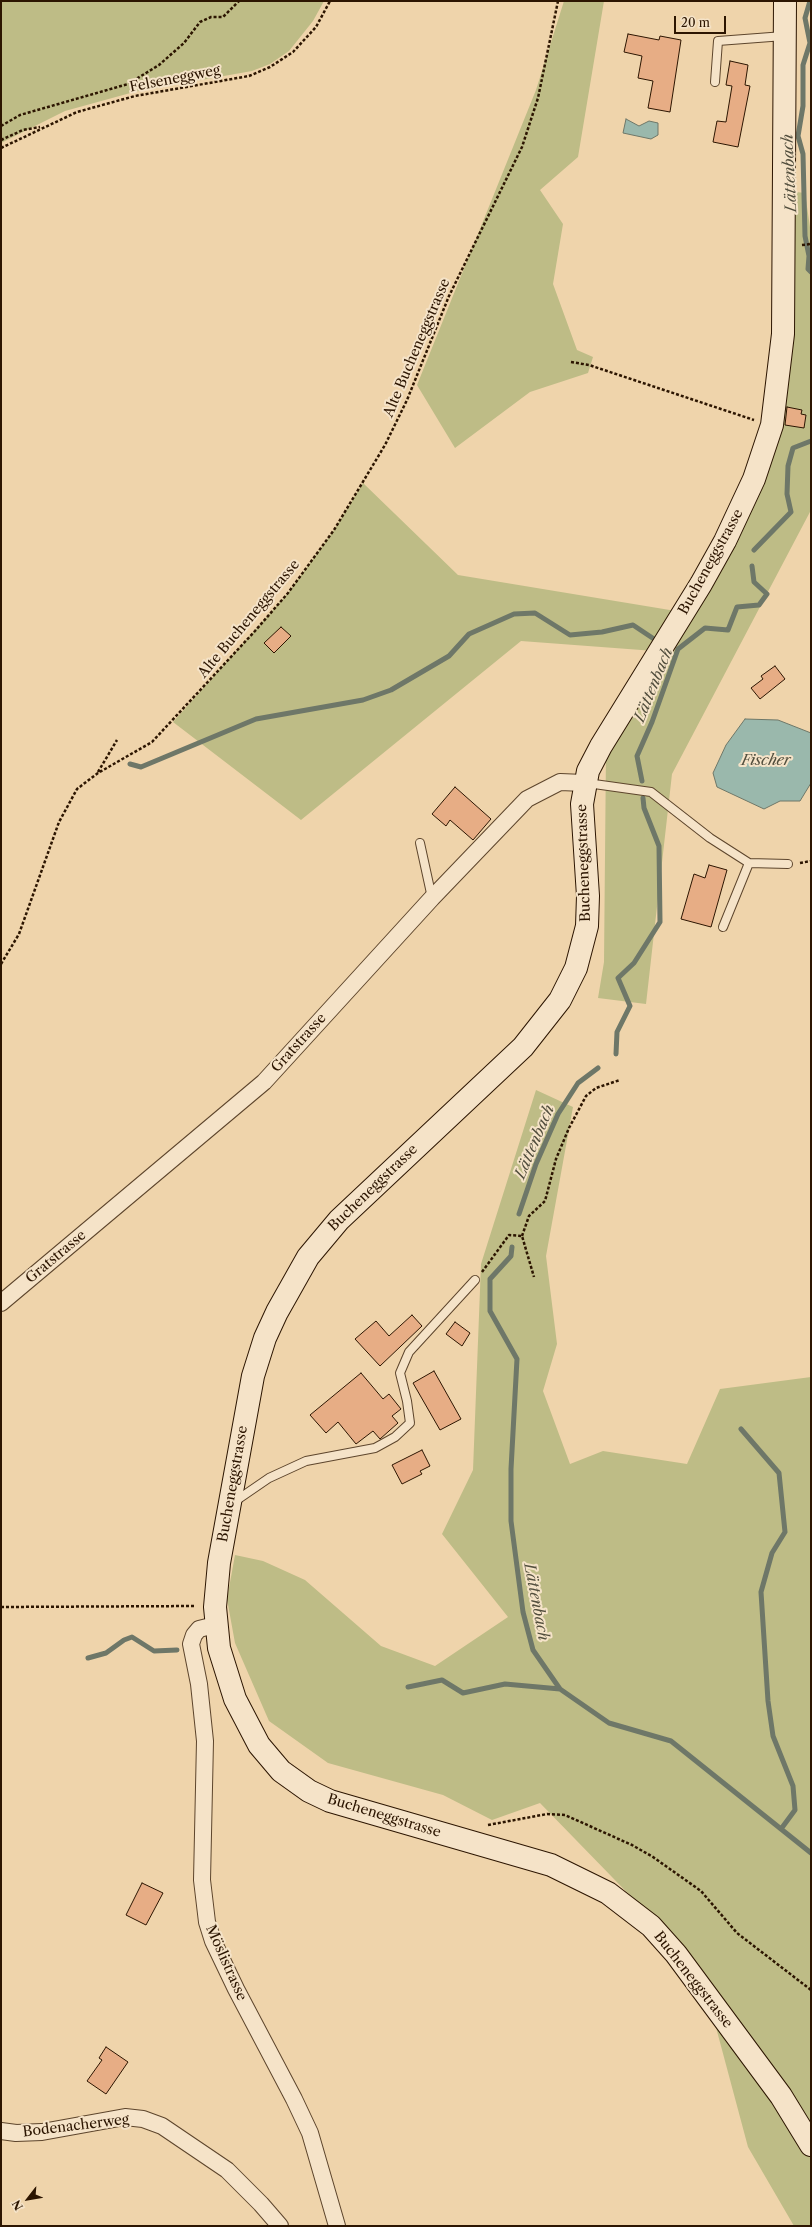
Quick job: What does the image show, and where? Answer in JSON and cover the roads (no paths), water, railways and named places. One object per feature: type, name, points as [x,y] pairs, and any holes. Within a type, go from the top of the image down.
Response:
[{"type":"street","name":"Bucheneggstrasse","points":[[785,1],[783,334],[772,426],[754,479],[725,541],[701,584],[594,758],[584,783],[582,822],[588,896],[587,926],[582,953],[560,1000],[534,1035],[356,1202],[322,1239],[295,1276],[277,1312],[258,1359],[219,1563],[215,1616],[224,1668],[235,1700],[259,1745],[281,1771],[299,1785],[330,1801],[551,1865],[608,1893],[651,1926],[676,1954],[781,2096],[811,2145]]},
{"type":"street","name":"Gratstrasse","points":[[1,1303],[264,1082],[432,898],[527,799],[560,782],[584,783]]},
{"type":"street","name":"Möslistrasse","points":[[215,1616],[199,1629],[194,1635],[191,1644],[199,1684],[205,1741],[202,1880],[207,1922],[213,1941],[236,1989],[294,2099],[310,2133],[337,2226]]},
{"type":"street","name":"Bodenacherweg","points":[[1,2130],[16,2133],[42,2132],[125,2117],[142,2119],[162,2126],[227,2170],[261,2204],[280,2226]]},
{"type":"lane","points":[[715,82],[718,41],[785,36]]},
{"type":"lane","points":[[584,783],[651,792],[710,838],[749,863],[788,864]]},
{"type":"lane","points":[[420,843],[432,898]]},
{"type":"lane","points":[[723,927],[749,863]]},
{"type":"lane","points":[[230,1505],[270,1478],[306,1461],[375,1448],[395,1437],[410,1424],[407,1401],[400,1373],[409,1352],[476,1280]]},
{"type":"water","points":[[626,119],[639,126],[649,121],[658,123],[658,135],[651,139],[623,133]]},
{"type":"water","name":"Fischer","points":[[745,719],[778,720],[811,733],[811,783],[800,801],[780,801],[764,809],[717,787],[713,773],[726,745]]},
{"type":"waterway","name":"Lättenbach","points":[[810,1],[805,18],[810,43],[803,65],[803,106],[798,136],[803,154],[805,236],[809,256],[808,269],[811,272]]},
{"type":"waterway","name":"Lättenbach","points":[[754,550],[791,512],[787,494],[788,466],[793,448],[811,441]]},
{"type":"waterway","name":"Lättenbach","points":[[642,781],[637,756],[652,722],[678,649],[705,628],[728,630],[737,607],[759,605],[767,594],[754,582],[752,566]]},
{"type":"waterway","points":[[130,764],[141,767],[256,719],[363,700],[391,690],[449,656],[469,634],[514,614],[535,613],[570,635],[602,632],[633,625],[654,639]]},
{"type":"waterway","name":"Lättenbach","points":[[616,1054],[617,1032],[630,1006],[618,978],[634,963],[660,922],[659,846],[644,808],[643,798]]},
{"type":"waterway","name":"Lättenbach","points":[[519,1214],[536,1164],[558,1114],[578,1083],[598,1068]]},
{"type":"waterway","name":"Lättenbach","points":[[512,1247],[511,1256],[490,1279],[490,1311],[517,1359],[511,1469],[511,1521],[523,1612],[533,1650],[560,1689],[609,1723],[671,1741],[811,1853]]},
{"type":"waterway","points":[[741,1429],[779,1473],[785,1532],[772,1553],[761,1592],[768,1701],[773,1736],[793,1786],[795,1810],[781,1829]]},
{"type":"waterway","points":[[88,1658],[106,1653],[124,1640],[132,1637],[154,1651],[177,1650]]},
{"type":"waterway","points":[[408,1687],[442,1680],[463,1693],[505,1684],[560,1689]]}]
